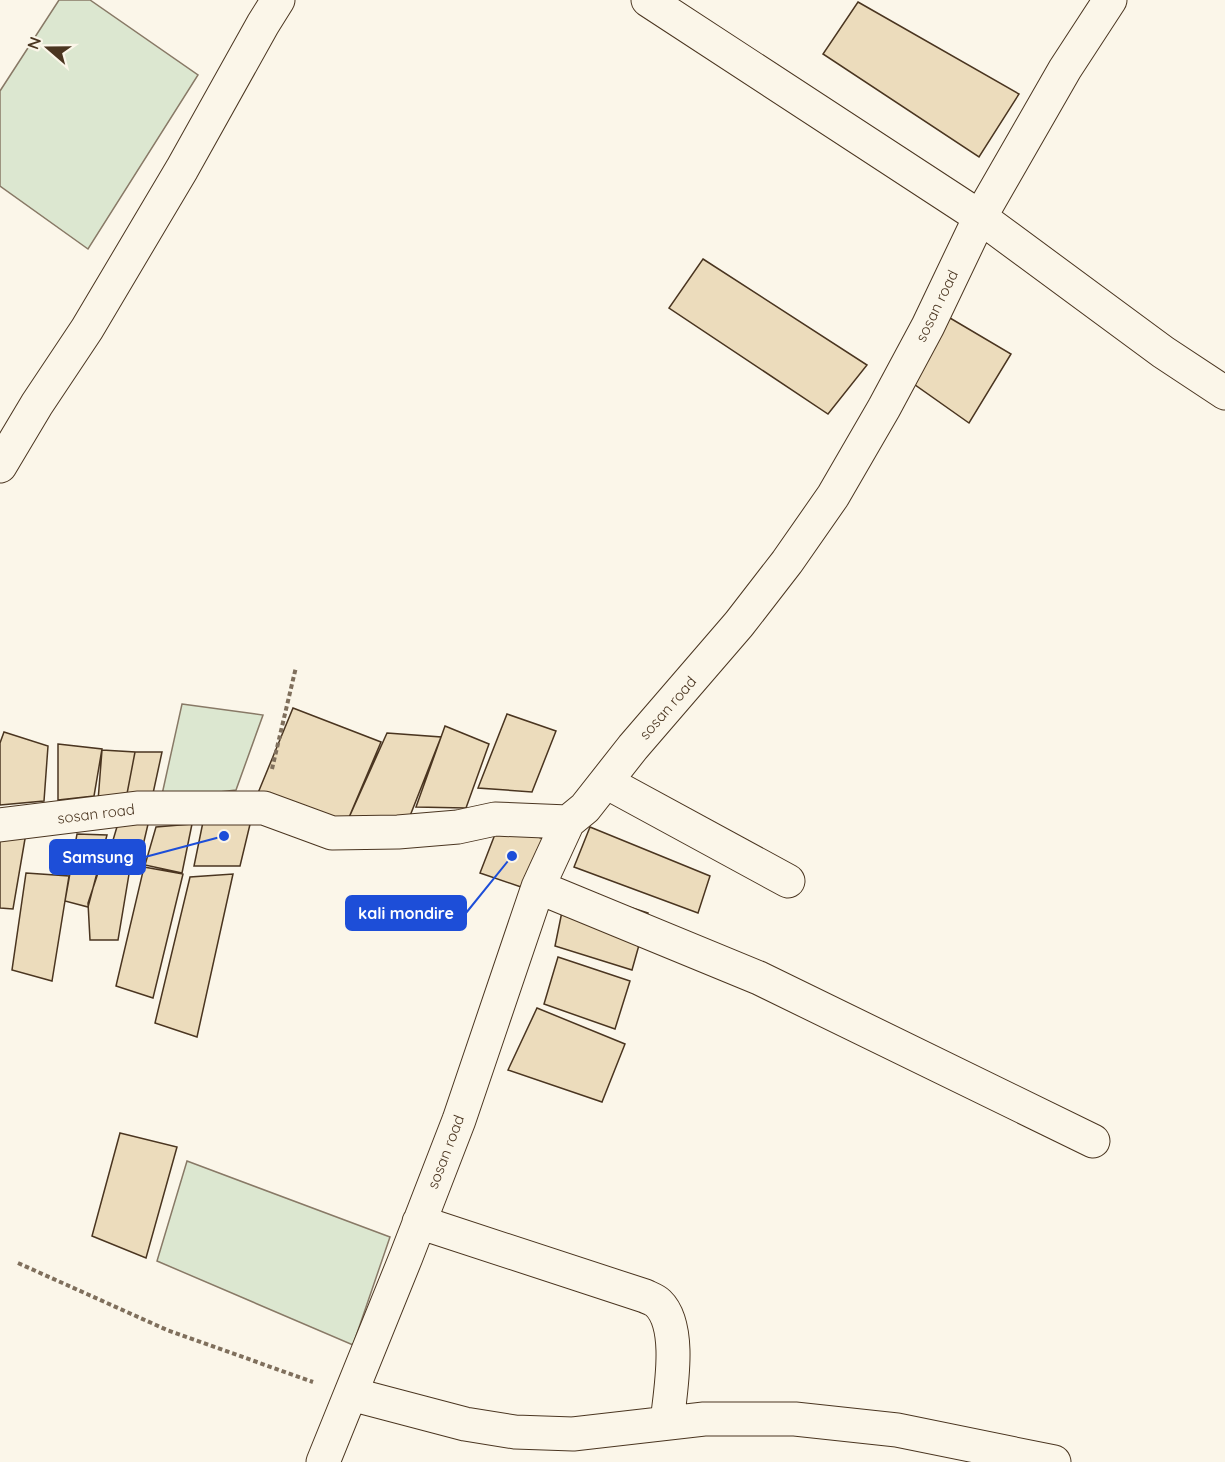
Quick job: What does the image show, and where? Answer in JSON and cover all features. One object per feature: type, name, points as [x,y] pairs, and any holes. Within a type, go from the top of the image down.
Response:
[{"type":"street","points":[[0,466],[87,329],[182,170],[278,0]]},
{"type":"street","points":[[648,0],[980,217],[1163,352],[1225,393]]},
{"type":"street","name":"sosan road","points":[[323,1462],[473,1080],[538,887],[568,822],[585,808],[633,747],[739,624],[787,562],[833,496],[922,337],[980,217],[1065,69],[1110,0]]},
{"type":"street","points":[[606,782],[788,881]]},
{"type":"street","name":"sosan road","points":[[0,825],[136,808],[264,808],[332,833],[438,829],[495,819],[568,822]]},
{"type":"street","points":[[538,887],[759,978],[1093,1141]]},
{"type":"street","points":[[419,1222],[645,1296],[657,1302],[668,1319],[672,1339],[667,1424]]},
{"type":"street","points":[[351,1394],[465,1424],[515,1432],[573,1434],[704,1419],[807,1420],[897,1430],[1054,1462]]},
{"type":"path","points":[[264,808],[296,667]]},
{"type":"path","points":[[18,1263],[167,1330],[351,1394]]},
{"type":"green space","points":[[59,0],[90,0],[198,75],[88,249],[0,186],[0,91]]},
{"type":"green space","points":[[182,704],[263,715],[236,790],[161,799]]},
{"type":"green space","points":[[187,1161],[390,1237],[353,1345],[157,1261]]},
{"type":"building","points":[[858,2],[1019,94],[979,157],[823,54]]},
{"type":"building","points":[[703,259],[867,365],[828,414],[669,308]]},
{"type":"building","points":[[950,318],[1011,354],[969,423],[911,382]]},
{"type":"building","points":[[293,708],[381,742],[347,822],[258,793]]},
{"type":"building","points":[[507,714],[556,731],[532,792],[478,788]]},
{"type":"building","points":[[445,726],[489,744],[466,808],[416,807]]},
{"type":"building","points":[[4,732],[48,746],[44,801],[0,805],[0,743]]},
{"type":"building","points":[[387,733],[441,737],[408,821],[347,822]]},
{"type":"building","points":[[58,744],[102,749],[94,796],[58,800]]},
{"type":"building","points":[[102,750],[135,752],[126,799],[98,801]]},
{"type":"building","points":[[135,752],[162,752],[152,798],[126,799]]},
{"type":"building","points":[[252,816],[240,866],[194,866],[203,822]]},
{"type":"building","points":[[119,820],[149,820],[141,854],[111,847]]},
{"type":"building","points":[[192,824],[182,873],[145,865],[156,827]]},
{"type":"building","points":[[499,824],[544,839],[524,888],[480,873]]},
{"type":"building","points":[[590,827],[710,876],[698,913],[574,867]]},
{"type":"building","points":[[26,833],[13,909],[0,908],[0,836]]},
{"type":"building","points":[[77,834],[107,835],[88,907],[65,901]]},
{"type":"building","points":[[104,855],[131,862],[118,940],[90,940],[88,903]]},
{"type":"building","points":[[144,867],[183,874],[153,998],[116,986]]},
{"type":"building","points":[[26,873],[69,876],[52,981],[12,970]]},
{"type":"building","points":[[233,874],[197,1037],[155,1023],[190,877]]},
{"type":"building","points":[[567,887],[648,913],[632,970],[555,946]]},
{"type":"building","points":[[558,957],[630,981],[615,1029],[544,1004]]},
{"type":"building","points":[[537,1008],[625,1044],[602,1102],[508,1070]]},
{"type":"building","points":[[120,1133],[177,1147],[146,1258],[92,1236]]},
{"type":"place","name":"Samsung","points":[[224,836]]},
{"type":"place","name":"kali mondire","points":[[512,856]]}]
